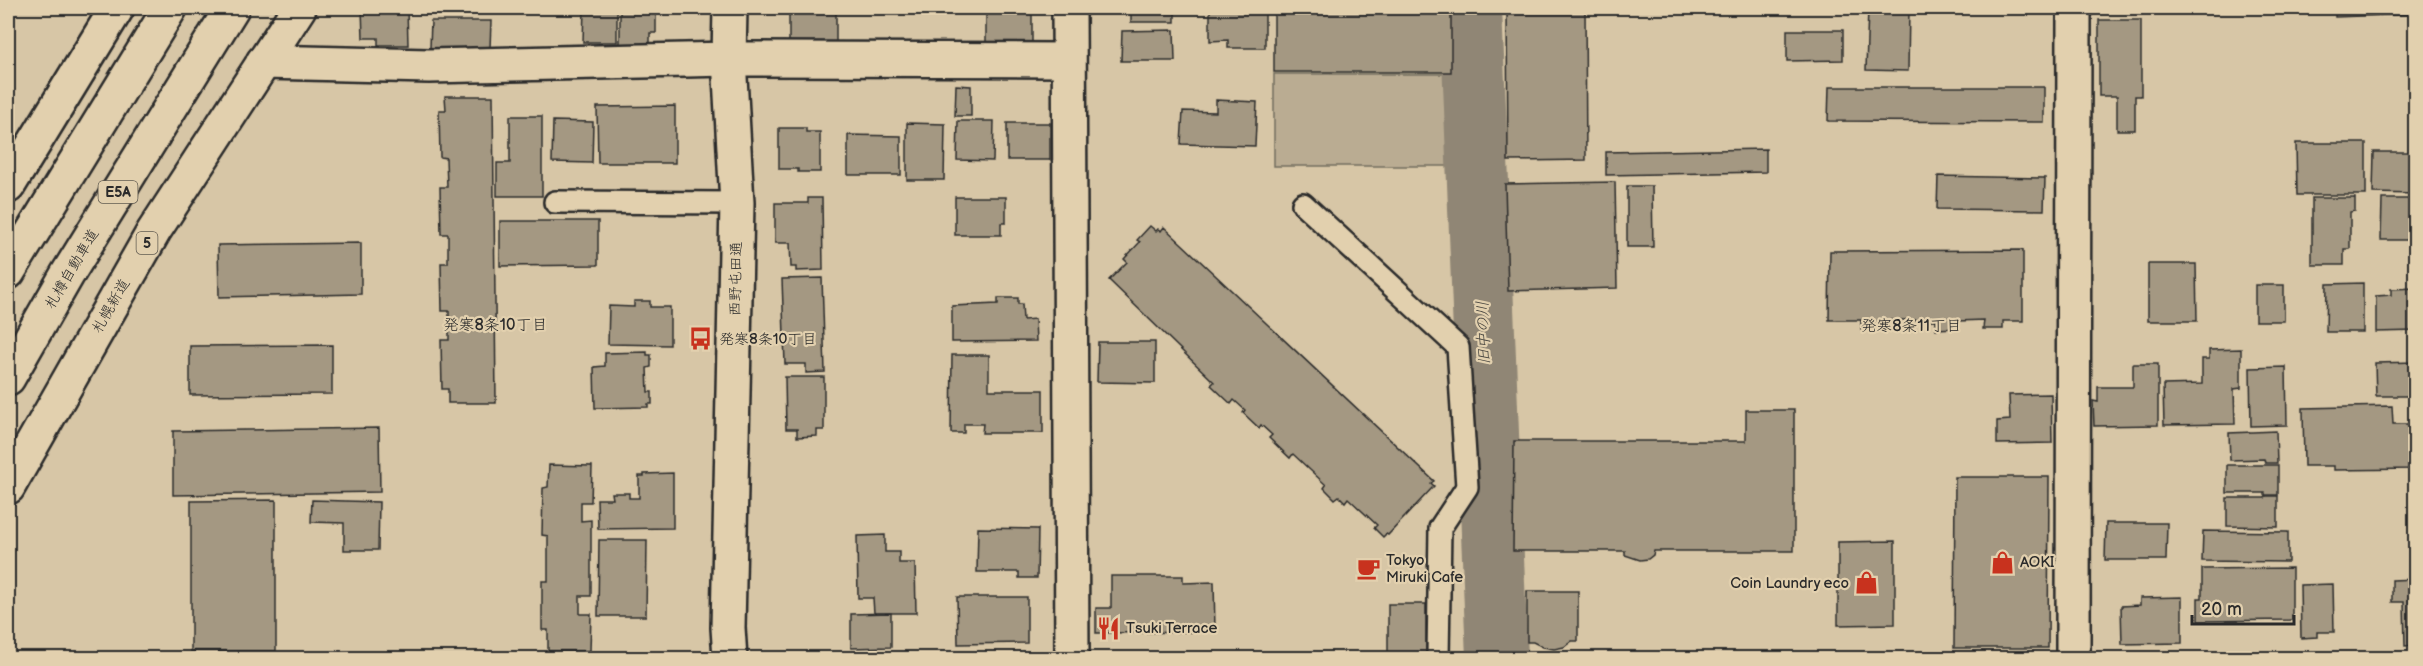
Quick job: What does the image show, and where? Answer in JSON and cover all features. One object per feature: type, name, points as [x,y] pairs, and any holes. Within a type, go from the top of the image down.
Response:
[{"type":"main road","points":[[8,186],[117,8]]},
{"type":"main road","points":[[8,272],[170,8]]},
{"type":"main road","name":"札樽自動車道","points":[[8,378],[67,275],[232,8]]},
{"type":"main road","name":"札幌新道","points":[[8,487],[154,231],[299,8]]},
{"type":"main road","name":"西野屯田通","points":[[730,8],[729,59],[737,203],[728,628],[730,658]]},
{"type":"main road","points":[[1069,8],[1072,658]]},
{"type":"main road","points":[[2073,658],[2074,8]]},
{"type":"main road","points":[[263,62],[429,66],[729,59],[1068,60]]},
{"type":"lane","points":[[555,202],[737,203]]},
{"type":"lane","points":[[1303,204],[1458,347],[1467,487],[1440,528],[1438,658]]},
{"type":"shaded area","points":[[1274,74],[1460,74],[1460,166],[1274,166]]},
{"type":"building","points":[[362,8],[407,8],[408,45],[378,45],[378,38],[363,38]]},
{"type":"building","points":[[584,8],[617,8],[617,42],[583,42]]},
{"type":"building","points":[[620,8],[656,8],[656,33],[650,33],[650,47],[620,47]]},
{"type":"building","points":[[789,8],[836,8],[836,46],[789,46]]},
{"type":"building","points":[[884,8],[943,8],[943,10],[884,11]]},
{"type":"building","points":[[986,8],[1032,8],[1032,45],[986,45]]},
{"type":"building","points":[[1125,8],[1175,8],[1175,22],[1131,22],[1131,12],[1125,12]]},
{"type":"building","points":[[1183,8],[1265,8],[1265,48],[1228,48],[1228,40],[1210,41],[1210,9]]},
{"type":"building","points":[[1274,8],[1451,8],[1451,72],[1274,72]]},
{"type":"building","points":[[1507,8],[1585,8],[1586,160],[1508,161]]},
{"type":"building","points":[[1868,8],[1909,8],[1908,71],[1866,70]]},
{"type":"building","points":[[2335,8],[2415,8],[2416,14],[2335,17]]},
{"type":"building","points":[[2099,20],[2141,20],[2141,96],[2135,96],[2135,130],[2117,130],[2117,96],[2099,96]]},
{"type":"building","points":[[431,21],[491,21],[490,48],[430,48]]},
{"type":"building","points":[[1174,30],[1175,61],[1121,61],[1122,31]]},
{"type":"building","points":[[1787,30],[1843,30],[1843,60],[1787,61]]},
{"type":"building","points":[[956,85],[971,86],[971,116],[955,116]]},
{"type":"building","points":[[1829,87],[2044,87],[2044,122],[1828,121]]},
{"type":"building","points":[[445,96],[493,96],[496,403],[448,403],[448,389],[442,389],[441,340],[449,340],[449,311],[442,311],[441,263],[448,263],[448,234],[441,234],[440,187],[447,187],[446,158],[440,157],[439,110],[446,110]]},
{"type":"building","points":[[1216,100],[1257,102],[1255,146],[1181,144],[1183,111],[1216,112]]},
{"type":"building","points":[[675,106],[675,163],[598,163],[597,107]]},
{"type":"building","points":[[510,116],[542,116],[542,196],[497,196],[497,163],[510,163]]},
{"type":"building","points":[[553,121],[593,122],[592,163],[552,162]]},
{"type":"building","points":[[958,121],[994,121],[993,161],[957,160]]},
{"type":"building","points":[[907,123],[945,124],[944,180],[907,180]]},
{"type":"building","points":[[1007,123],[1050,123],[1050,160],[1007,160]]},
{"type":"building","points":[[779,128],[806,128],[806,132],[820,132],[820,172],[779,169]]},
{"type":"building","points":[[848,135],[901,136],[901,175],[848,175]]},
{"type":"building","points":[[2296,143],[2366,143],[2366,195],[2297,195]]},
{"type":"building","points":[[1766,149],[1766,172],[1606,175],[1606,152]]},
{"type":"building","points":[[2374,152],[2416,152],[2416,194],[2373,193]]},
{"type":"building","points":[[1938,176],[2045,178],[2044,210],[1937,209]]},
{"type":"building","points":[[1615,182],[1617,288],[1508,291],[1505,184]]},
{"type":"building","points":[[1627,186],[1652,186],[1653,247],[1627,247]]},
{"type":"building","points":[[955,197],[1006,197],[1006,223],[1001,223],[1001,235],[955,235]]},
{"type":"building","points":[[808,198],[822,198],[823,270],[796,271],[796,267],[791,267],[790,243],[775,243],[775,203],[808,203]]},
{"type":"building","points":[[2312,198],[2355,198],[2355,211],[2350,212],[2350,249],[2344,249],[2344,265],[2312,265]]},
{"type":"building","points":[[2382,199],[2416,199],[2416,240],[2381,240]]},
{"type":"building","points":[[500,221],[598,221],[598,265],[500,266]]},
{"type":"building","points":[[1150,226],[1156,231],[1158,229],[1161,231],[1164,227],[1434,481],[1431,483],[1434,486],[1388,535],[1383,537],[1374,528],[1377,525],[1348,498],[1345,502],[1339,496],[1335,499],[1324,488],[1326,485],[1293,454],[1290,458],[1269,438],[1272,435],[1261,425],[1259,428],[1243,413],[1245,410],[1234,400],[1231,404],[1211,385],[1214,382],[1109,280],[1127,262],[1124,259],[1140,242],[1137,240]]},
{"type":"building","points":[[361,243],[361,294],[219,297],[218,245]]},
{"type":"building","points":[[2023,250],[2023,321],[2003,321],[2003,329],[1983,329],[1984,320],[1958,321],[1957,328],[1936,329],[1936,320],[1882,320],[1882,329],[1861,329],[1861,320],[1829,320],[1830,251]]},
{"type":"building","points":[[2148,264],[2196,264],[2197,321],[2148,321]]},
{"type":"building","points":[[822,278],[825,372],[806,373],[806,364],[785,364],[782,279]]},
{"type":"building","points":[[2363,283],[2363,332],[2326,332],[2327,284]]},
{"type":"building","points":[[2255,285],[2284,285],[2284,321],[2255,321]]},
{"type":"building","points":[[2416,288],[2416,331],[2376,332],[2376,296],[2391,295],[2391,289]]},
{"type":"building","points":[[998,298],[1018,298],[1018,304],[1022,304],[1023,320],[1035,319],[1036,341],[952,342],[952,306],[998,304]]},
{"type":"building","points":[[634,301],[650,301],[650,307],[670,307],[670,345],[608,344],[609,306],[634,307]]},
{"type":"building","points":[[1098,342],[1155,342],[1155,383],[1097,382]]},
{"type":"building","points":[[332,345],[332,394],[190,395],[190,346]]},
{"type":"building","points":[[2241,349],[2241,388],[2234,389],[2235,424],[2164,425],[2163,385],[2202,384],[2202,359],[2209,359],[2209,350]]},
{"type":"building","points":[[647,352],[647,355],[651,355],[651,367],[647,368],[648,392],[652,392],[652,404],[648,404],[648,407],[595,408],[594,367],[605,366],[605,353]]},
{"type":"building","points":[[952,355],[989,355],[989,390],[1043,390],[1043,433],[982,433],[983,424],[964,424],[964,433],[951,433]]},
{"type":"building","points":[[2416,362],[2416,396],[2376,396],[2375,363]]},
{"type":"building","points":[[2133,364],[2158,364],[2158,425],[2094,426],[2093,401],[2098,402],[2098,387],[2133,387]]},
{"type":"building","points":[[2286,367],[2287,425],[2251,426],[2250,368]]},
{"type":"building","points":[[785,377],[824,377],[824,430],[817,430],[817,436],[797,437],[797,429],[786,429]]},
{"type":"building","points":[[2051,394],[2052,443],[1997,444],[1997,421],[2010,420],[2009,395]]},
{"type":"building","points":[[2392,406],[2393,424],[2416,424],[2416,469],[2334,470],[2334,466],[2304,466],[2303,408]]},
{"type":"building","points":[[1746,410],[1794,410],[1794,551],[1654,551],[1648,559],[1640,560],[1625,555],[1625,551],[1513,551],[1514,441],[1746,441]]},
{"type":"building","points":[[379,428],[380,492],[173,495],[173,431]]},
{"type":"building","points":[[2276,431],[2277,463],[2265,463],[2264,459],[2230,460],[2229,433]]},
{"type":"building","points":[[549,465],[592,466],[591,502],[581,502],[581,521],[591,520],[591,596],[580,596],[580,614],[591,614],[590,651],[548,651],[548,630],[542,630],[542,581],[548,581],[548,536],[542,535],[543,488],[548,487]]},
{"type":"building","points":[[2227,465],[2278,465],[2278,495],[2227,493]]},
{"type":"building","points":[[673,473],[673,528],[598,529],[597,499],[613,499],[612,493],[629,493],[629,498],[639,498],[639,476]]},
{"type":"building","name":"AOKI","points":[[1955,477],[2049,477],[2048,648],[1954,648]]},
{"type":"building","points":[[2266,496],[2278,496],[2278,527],[2227,526],[2227,498],[2265,498]]},
{"type":"building","points":[[276,500],[276,651],[191,651],[191,501]]},
{"type":"building","points":[[312,500],[379,502],[378,550],[344,550],[344,523],[311,522]]},
{"type":"building","points":[[2106,523],[2167,523],[2166,560],[2105,560]]},
{"type":"building","points":[[978,528],[1038,529],[1037,578],[1019,578],[1019,572],[977,572]]},
{"type":"building","points":[[2203,531],[2288,532],[2288,562],[2202,561]]},
{"type":"building","points":[[885,535],[885,552],[899,552],[899,563],[915,563],[916,613],[874,613],[873,598],[858,598],[857,536]]},
{"type":"building","points":[[599,540],[647,540],[646,616],[598,616]]},
{"type":"building","name":"Coin Laundry eco","points":[[1895,541],[1895,624],[1838,625],[1838,542]]},
{"type":"building","points":[[2292,568],[2292,620],[2198,621],[2198,598],[2202,598],[2202,569]]},
{"type":"building","points":[[1111,576],[1183,576],[1183,583],[1214,582],[1215,632],[1096,633],[1096,608],[1111,608]]},
{"type":"building","points":[[2416,579],[2416,645],[2405,646],[2404,602],[2392,602],[2392,580]]},
{"type":"building","points":[[2333,584],[2334,632],[2317,632],[2317,637],[2301,638],[2300,585]]},
{"type":"building","points":[[1527,591],[1578,591],[1578,641],[1572,641],[1564,647],[1554,649],[1527,642]]},
{"type":"building","points":[[957,597],[1027,597],[1027,643],[958,644]]},
{"type":"building","points":[[2182,597],[2182,643],[2122,644],[2121,606],[2140,605],[2140,598]]},
{"type":"building","points":[[1388,604],[1426,604],[1426,658],[1388,658]]},
{"type":"building","points":[[891,613],[891,647],[851,648],[851,614]]},
{"type":"waterway","name":"旧中の川","points":[[1471,8],[1497,658]]},
{"type":"place","name":"発寒8条10丁目","points":[[701,339]]},
{"type":"place","name":"AOKI","points":[[2002,562]]},
{"type":"place","name":"Tokyo Miruki Cafe","points":[[1368,569]]},
{"type":"place","name":"Coin Laundry eco","points":[[1867,583]]},
{"type":"place","name":"Tsuki Terrace","points":[[1108,628]]},
{"type":"district","name":"発寒8条10丁目","points":[[495,325]]},
{"type":"district","name":"発寒8条11丁目","points":[[1911,326]]}]
